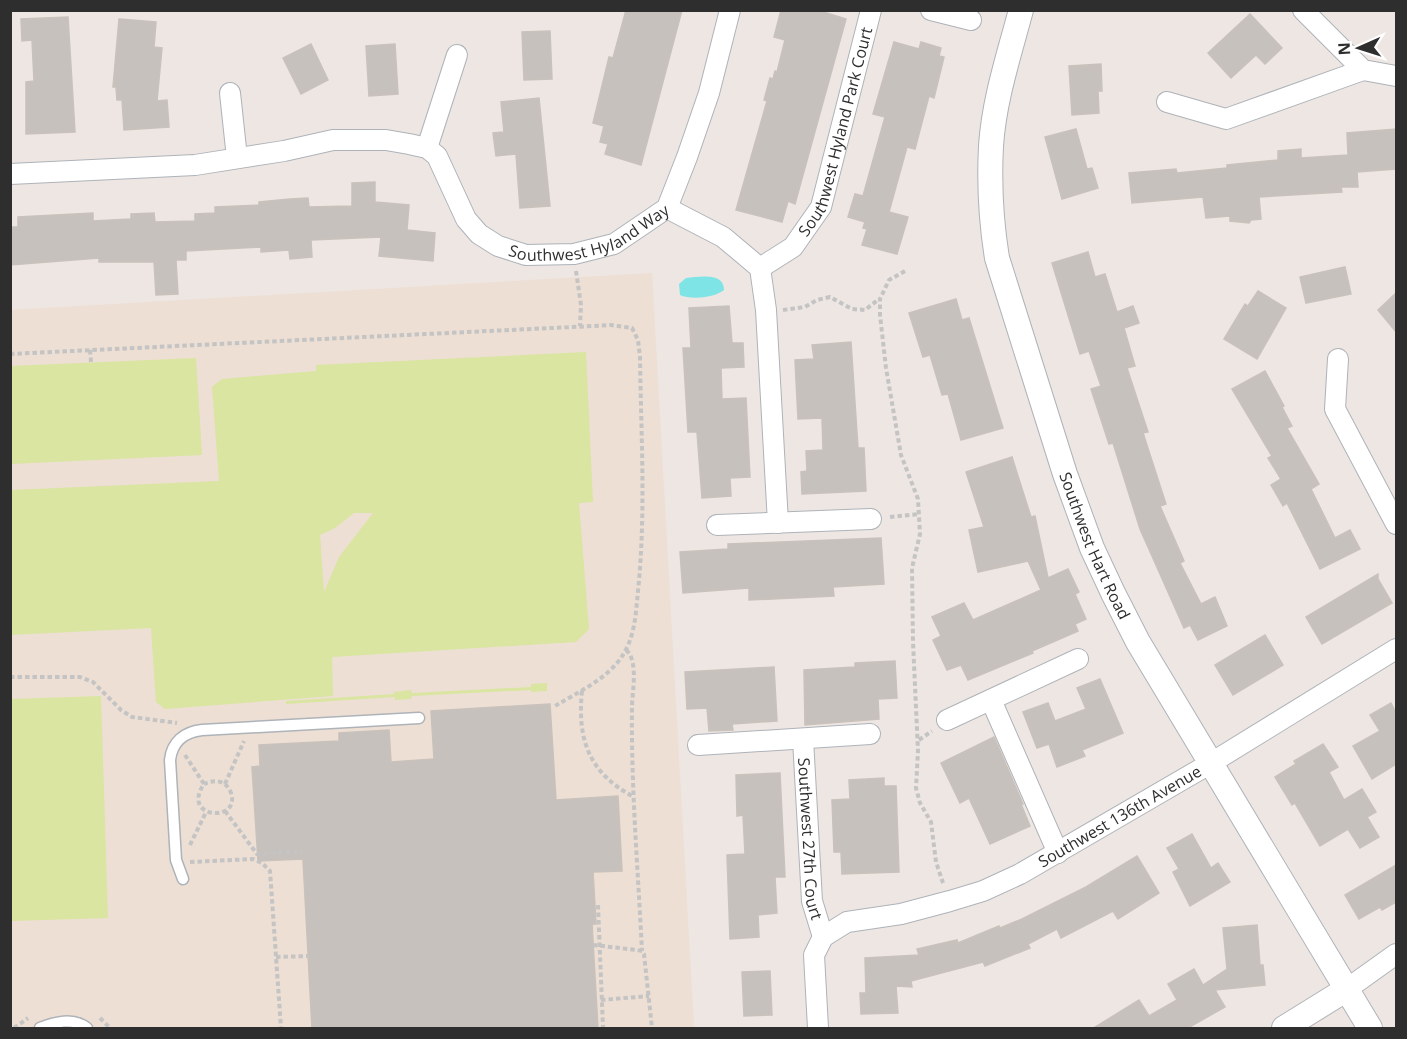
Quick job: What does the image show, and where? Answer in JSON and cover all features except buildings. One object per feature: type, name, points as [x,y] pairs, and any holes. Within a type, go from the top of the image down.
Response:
[{"type":"street","name":"Southwest Hyland Way","points":[[427,148],[437,156],[444,167],[466,219],[479,234],[498,246],[510,251],[543,255],[574,254],[614,244],[667,208],[709,93],[730,10]]},
{"type":"street","name":"Southwest Hyland Park Court","points":[[760,268],[793,247],[821,207],[871,10]]},
{"type":"street","points":[[931,10],[971,20]]},
{"type":"street","name":"Southwest Hart Road","points":[[1021,10],[1003,77],[991,145],[992,228],[997,258],[1050,429],[1092,548],[1138,642],[1370,1029]]},
{"type":"street","points":[[1303,10],[1363,70]]},
{"type":"street","points":[[10,174],[195,165],[284,151],[333,140],[386,140],[427,148],[457,55]]},
{"type":"street","points":[[1167,102],[1226,119],[1363,70],[1396,76]]},
{"type":"street","points":[[230,93],[237,158]]},
{"type":"street","points":[[667,208],[723,237],[760,268],[766,310],[778,523]]},
{"type":"street","points":[[1338,359],[1335,409],[1396,524]]},
{"type":"street","points":[[717,525],[871,519]]},
{"type":"street","name":"Southwest 136th Avenue","points":[[823,937],[847,922],[901,914],[950,901],[983,891],[1011,878],[1211,763],[1396,649]]},
{"type":"street","points":[[947,720],[1078,659]]},
{"type":"street","points":[[991,700],[1058,853]]},
{"type":"street","name":"Southwest 27th Court","points":[[698,745],[870,734]]},
{"type":"street","name":"Southwest 27th Court","points":[[803,739],[812,901],[823,937]]},
{"type":"street","points":[[818,1029],[814,955],[823,937]]},
{"type":"street","points":[[1284,1029],[1347,989],[1396,954]]},
{"type":"lane","points":[[183,879],[176,860],[170,760],[171,753],[181,738],[192,731],[419,718]]},
{"type":"lane","points":[[40,1029],[64,1021],[80,1023],[87,1029]]},
{"type":"path","points":[[905,272],[889,280],[880,299],[880,315],[886,369],[901,455],[918,499],[920,534],[912,568],[918,741],[916,788],[920,803],[931,822],[936,862],[950,901]]},
{"type":"path","points":[[578,288],[580,327]]},
{"type":"path","points":[[766,310],[805,307],[817,300],[830,297],[852,309],[865,310],[880,299]]},
{"type":"path","points":[[10,354],[611,325],[632,328],[638,340],[642,454],[641,540],[636,612],[631,641],[611,669],[555,706]]},
{"type":"path","points":[[90,350],[91,362]]},
{"type":"path","points":[[871,519],[919,514]]},
{"type":"path","points":[[626,650],[632,658],[633,672],[634,797],[642,951],[652,1029]]},
{"type":"path","points":[[10,677],[63,675],[80,677],[93,682],[121,710],[132,717],[149,721],[177,722],[181,738],[204,784]]},
{"type":"path","points":[[582,690],[580,720],[590,758],[609,779],[634,797]]},
{"type":"path","points":[[225,784],[249,728]]},
{"type":"path","points":[[211,781],[225,784],[232,798],[230,805],[219,814],[206,812],[200,806],[199,791],[204,784],[211,781]]},
{"type":"path","points":[[225,811],[257,854]]},
{"type":"path","points":[[206,812],[190,846],[190,854],[196,862],[255,860],[270,871],[281,1029]]},
{"type":"path","points":[[257,854],[303,851]]},
{"type":"path","points":[[255,860],[257,854]]},
{"type":"path","points":[[598,905],[596,945],[603,1029]]},
{"type":"path","points":[[596,945],[642,951]]},
{"type":"path","points":[[276,957],[308,956]]},
{"type":"path","points":[[601,1000],[648,996]]},
{"type":"shaded area","points":[[652,273],[694,1028],[11,1028],[11,310]]},
{"type":"green space","points":[[586,352],[593,502],[579,503],[589,629],[576,642],[332,657],[333,696],[165,709],[156,702],[151,628],[11,635],[11,490],[219,481],[212,387],[222,379],[316,371],[316,365]],"holes":[[[354,513],[373,513],[339,557],[324,592],[320,535],[335,528]]]},
{"type":"green space","points":[[196,358],[202,455],[11,464],[11,366]]},
{"type":"green space","points":[[547,683],[547,691],[286,704],[286,701],[394,694],[394,692],[411,690],[412,693],[531,687],[531,684]]},
{"type":"green space","points":[[101,696],[108,918],[11,921],[11,699]]},
{"type":"water","points":[[686,278],[715,278],[723,284],[724,290],[709,296],[685,297],[680,295],[679,284]]}]
